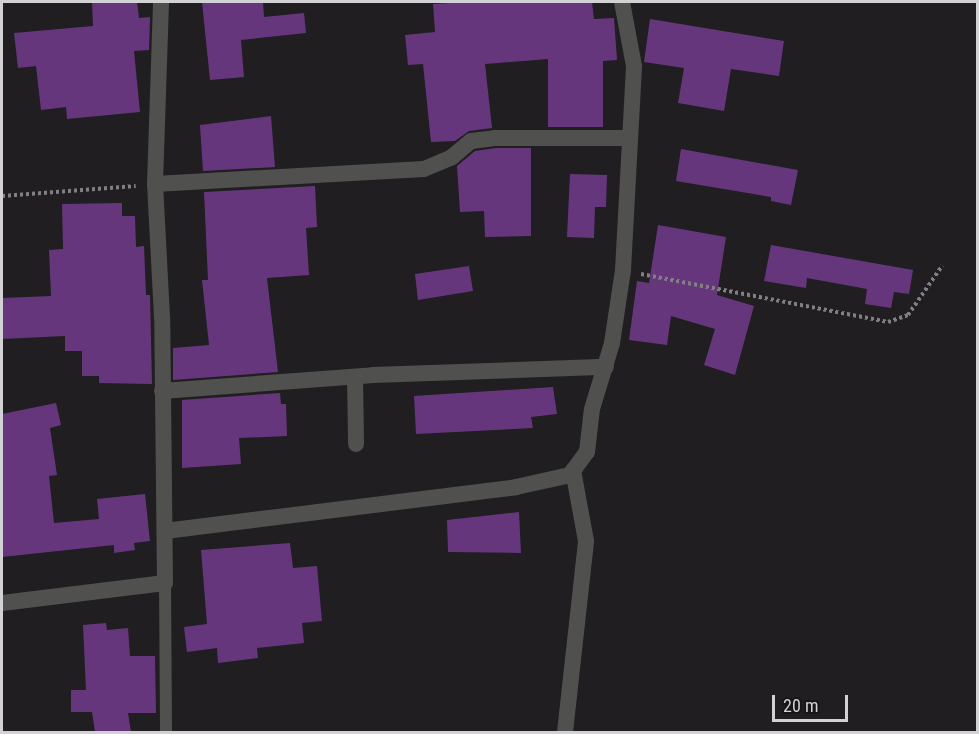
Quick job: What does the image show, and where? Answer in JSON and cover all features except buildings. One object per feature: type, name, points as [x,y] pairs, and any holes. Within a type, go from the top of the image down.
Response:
[{"type":"street","points":[[2,603],[165,583],[162,391],[155,184],[161,2]]},
{"type":"street","points":[[165,531],[516,487],[570,475],[587,452],[592,409],[606,366],[623,270],[634,66],[622,2]]},
{"type":"street","points":[[155,184],[424,169],[452,157],[471,141],[495,138],[630,138]]},
{"type":"street","points":[[162,391],[356,377],[606,366]]},
{"type":"street","points":[[356,377],[356,444]]},
{"type":"street","points":[[565,732],[586,541],[573,470]]},
{"type":"lane","points":[[165,583],[166,732]]},
{"type":"path","points":[[2,196],[155,184]]},
{"type":"path","points":[[623,270],[888,322],[908,315],[942,266]]}]
